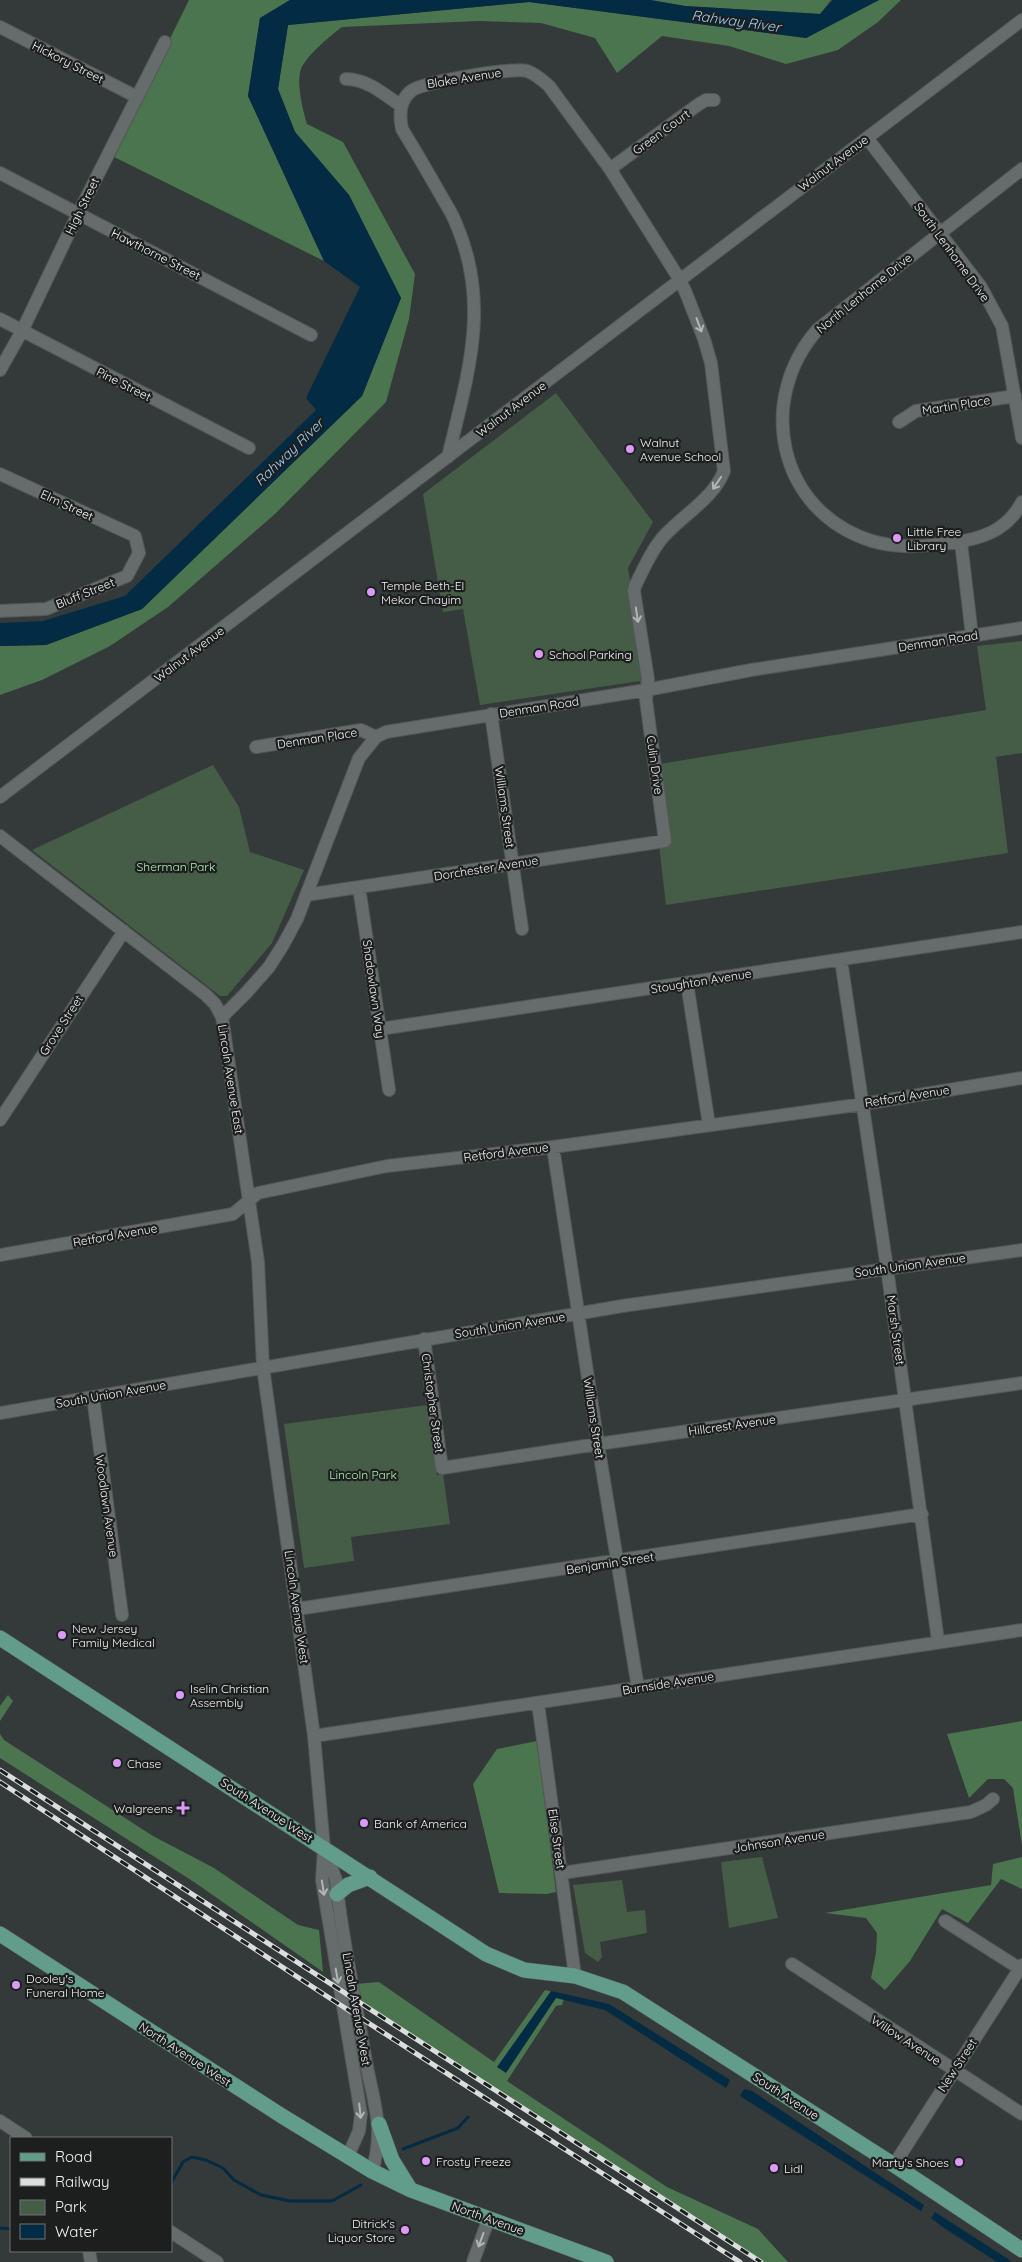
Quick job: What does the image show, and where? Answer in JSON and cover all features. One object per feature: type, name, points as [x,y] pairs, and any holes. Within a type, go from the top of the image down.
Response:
[{"type":"main road","name":"South Avenue West","points":[[0,1638],[486,1954],[509,1965],[538,1972]]},
{"type":"main road","points":[[337,1894],[348,1884],[370,1877]]},
{"type":"main road","name":"North Avenue West","points":[[0,1934],[372,2171]]},
{"type":"main road","name":"South Avenue","points":[[538,1972],[576,1976],[623,1992],[1022,2250]]},
{"type":"main road","points":[[379,2124],[392,2160],[411,2190]]},
{"type":"main road","name":"North Avenue","points":[[372,2171],[411,2190],[606,2262]]},
{"type":"street","name":"Walnut Avenue","points":[[0,797],[1022,20]]},
{"type":"street","name":"Hickory Street","points":[[0,27],[137,97]]},
{"type":"street","name":"High Street","points":[[0,370],[22,331],[78,214],[165,42]]},
{"type":"street","name":"Blake Avenue","points":[[401,106],[410,91],[419,86],[502,71],[526,70],[537,76],[549,86],[610,169],[680,280]]},
{"type":"street","points":[[346,80],[355,79],[366,83],[401,106],[400,119],[402,129],[457,224],[466,249],[472,279],[475,311],[473,344],[448,457]]},
{"type":"street","name":"Green Court","points":[[610,169],[699,104],[706,100],[714,100]]},
{"type":"street","name":"South Lenhome Drive","points":[[866,138],[981,287],[1002,326],[1022,438]]},
{"type":"street","name":"North Lenhome Drive","points":[[960,542],[896,546],[870,541],[846,530],[825,514],[803,489],[790,465],[782,426],[785,386],[795,361],[809,339],[828,320],[1022,169]]},
{"type":"street","name":"Hawthorne Street","points":[[0,173],[312,335]]},
{"type":"street","name":"Culin Drive","points":[[665,841],[646,700],[648,679],[636,608],[635,586],[660,541],[720,481],[724,470],[711,363],[698,323],[680,280]]},
{"type":"street","name":"Pine Street","points":[[0,319],[248,448]]},
{"type":"street","name":"Martin Place","points":[[899,422],[916,411],[1015,396]]},
{"type":"street","name":"Elm Street","points":[[0,474],[134,536]]},
{"type":"street","points":[[972,636],[960,542],[976,539],[995,532],[1011,518],[1022,502]]},
{"type":"street","name":"Bluff Street","points":[[0,611],[46,609],[127,576],[139,553],[134,536]]},
{"type":"street","name":"Denman Road","points":[[376,737],[396,729],[646,690],[751,670],[1022,628]]},
{"type":"street","name":"Williams Street","points":[[491,714],[522,929]]},
{"type":"street","name":"Denman Place","points":[[256,748],[362,730],[376,737]]},
{"type":"street","points":[[222,1017],[269,967],[284,945],[306,895],[359,758],[376,737]]},
{"type":"street","name":"Lincoln Avenue East","points":[[0,836],[206,995],[215,1004],[222,1017],[258,1262],[263,1367]]},
{"type":"street","name":"Dorchester Avenue","points":[[306,895],[665,841]]},
{"type":"street","name":"Shadowlawn Way","points":[[359,887],[389,1090]]},
{"type":"street","name":"Grove Street","points":[[0,1120],[124,931]]},
{"type":"street","name":"Stoughton Avenue","points":[[380,1029],[1022,932]]},
{"type":"street","name":"Marsh Street","points":[[841,960],[906,1400],[938,1641]]},
{"type":"street","points":[[687,983],[708,1125]]},
{"type":"street","name":"Retford Avenue","points":[[0,1255],[234,1214],[258,1193],[386,1166],[553,1147],[863,1104],[1022,1078]]},
{"type":"street","name":"Williams Street","points":[[553,1147],[598,1444],[638,1688]]},
{"type":"street","name":"South Union Avenue","points":[[0,1413],[579,1314],[1022,1250]]},
{"type":"street","name":"Christopher Street","points":[[424,1339],[442,1468]]},
{"type":"street","name":"Lincoln Avenue West","points":[[263,1367],[314,1736],[324,1848],[322,1880],[361,2114],[358,2131],[348,2156]]},
{"type":"street","name":"Hillcrest Avenue","points":[[442,1468],[1022,1383]]},
{"type":"street","name":"Woodlawn Avenue","points":[[93,1397],[122,1615]]},
{"type":"street","name":"Benjamin Street","points":[[298,1610],[922,1514]]},
{"type":"street","name":"Burnside Avenue","points":[[314,1736],[938,1641],[1022,1630]]},
{"type":"street","name":"Elise Street","points":[[538,1703],[576,1976]]},
{"type":"street","name":"Johnson Avenue","points":[[562,1874],[971,1812],[986,1805],[993,1799]]},
{"type":"street","name":"Lincoln Avenue West","points":[[324,1848],[336,1880],[366,2060],[379,2124],[378,2147],[372,2171]]},
{"type":"street","points":[[945,1920],[1021,1968]]},
{"type":"street","name":"Willow Avenue","points":[[792,1964],[953,2071],[1022,2114]]},
{"type":"street","name":"New Street","points":[[894,2166],[953,2071],[1021,1968]]},
{"type":"street","points":[[0,2121],[24,2137]]},
{"type":"street","points":[[473,2262],[489,2218]]},
{"type":"street","points":[[172,2233],[218,2262]]},
{"type":"green space","points":[[189,0],[290,0],[260,18],[248,96],[324,261],[112,156]]},
{"type":"green space","points":[[650,0],[831,0],[820,14],[685,6]]},
{"type":"green space","points":[[879,0],[901,0],[878,22],[838,50],[786,64],[729,46],[662,36],[617,73],[595,38],[541,23],[478,21],[342,27],[313,52],[301,69],[299,82],[307,124],[343,142],[415,274],[409,319],[386,402],[275,514],[168,607],[110,646],[42,680],[0,695],[0,646],[46,645],[142,609],[362,396],[401,298],[349,195],[295,132],[278,89],[288,25],[529,2],[806,38]]},
{"type":"green space","points":[[556,393],[653,522],[628,568],[660,764],[986,710],[977,646],[1022,641],[1022,753],[996,757],[1008,853],[666,905],[640,681],[480,705],[463,609],[443,612],[423,494]]},
{"type":"green space","name":"Sherman Park","points":[[213,765],[239,807],[250,852],[304,870],[272,943],[227,996],[220,996],[32,850]]},
{"type":"green space","name":"Lincoln Park","points":[[427,1405],[437,1475],[443,1474],[450,1524],[351,1537],[354,1561],[304,1568],[284,1424]]},
{"type":"green space","points":[[8,1695],[13,1701],[0,1721],[0,1706]]},
{"type":"green space","points":[[1022,1721],[1022,1846],[1013,1788],[1004,1779],[988,1779],[969,1798],[947,1734]]},
{"type":"green space","points":[[0,1734],[4,1740],[153,1836],[214,1868],[298,1925],[319,1930],[323,1972],[194,1882],[0,1758]]},
{"type":"green space","points":[[537,1741],[556,1892],[547,1894],[499,1893],[473,1784],[497,1749]]},
{"type":"green space","points":[[762,1857],[778,1918],[729,1928],[721,1862]]},
{"type":"green space","points":[[1022,1857],[1022,1889],[1001,1879],[968,1923],[942,1909],[910,1961],[885,1990],[871,1978],[876,1953],[877,1933],[866,1918],[825,1913],[991,1885],[993,1864]]},
{"type":"green space","points":[[622,1880],[627,1912],[645,1910],[647,1933],[600,1942],[602,1957],[598,1962],[585,1953],[573,1885]]},
{"type":"green space","points":[[379,1982],[494,2062],[545,1990],[565,1995],[562,2005],[556,2006],[507,2081],[667,2187],[758,2229],[788,2262],[762,2262],[354,1999],[355,1984]]},
{"type":"water","name":"Rahway River","points":[[290,0],[650,0],[685,6],[820,14],[833,0],[879,0],[806,38],[529,2],[288,25],[278,89],[295,132],[349,195],[401,298],[362,396],[142,609],[46,645],[0,646],[0,623],[43,621],[125,596],[316,410],[306,398],[360,287],[324,261],[248,96],[260,18]]},
{"type":"water","points":[[551,1991],[609,2004],[730,2080],[726,2088],[605,2010],[556,1998],[506,2073],[497,2067]]},
{"type":"water","points":[[744,2089],[752,2091],[924,2205],[921,2211],[740,2096]]},
{"type":"water","points":[[935,2212],[1011,2261],[997,2262],[944,2228],[931,2218]]},
{"type":"waterway","points":[[403,2149],[458,2128],[468,2117]]},
{"type":"waterway","points":[[172,2181],[183,2162],[192,2157],[206,2160],[223,2168],[234,2180],[261,2195],[290,2201],[332,2201],[361,2185]]},
{"type":"waterway","points":[[0,2228],[10,2229]]},
{"type":"railway","points":[[0,1770],[761,2262]]},
{"type":"railway","points":[[0,1782],[328,1997],[740,2262]]},
{"type":"place","name":"Walnut Avenue School","points":[[630,449]]},
{"type":"place","name":"Little Free Library","points":[[897,538]]},
{"type":"place","name":"Temple Beth-El Mekor Chayim","points":[[371,592]]},
{"type":"place","name":"School Parking","points":[[539,654]]},
{"type":"place","name":"New Jersey Family Medical","points":[[62,1635]]},
{"type":"place","name":"Iselin Christian Assembly","points":[[180,1695]]},
{"type":"place","name":"Chase","points":[[117,1763]]},
{"type":"place","name":"Walgreens","points":[[183,1808]]},
{"type":"place","name":"Bank of America","points":[[364,1823]]},
{"type":"place","name":"Dooley's Funeral Home","points":[[16,1985]]},
{"type":"place","name":"Frosty Freeze","points":[[426,2161]]},
{"type":"place","name":"Marty's Shoes","points":[[959,2162]]},
{"type":"place","name":"Lidl","points":[[774,2168]]},
{"type":"place","name":"Ditrick's Liquor Store","points":[[405,2230]]}]
